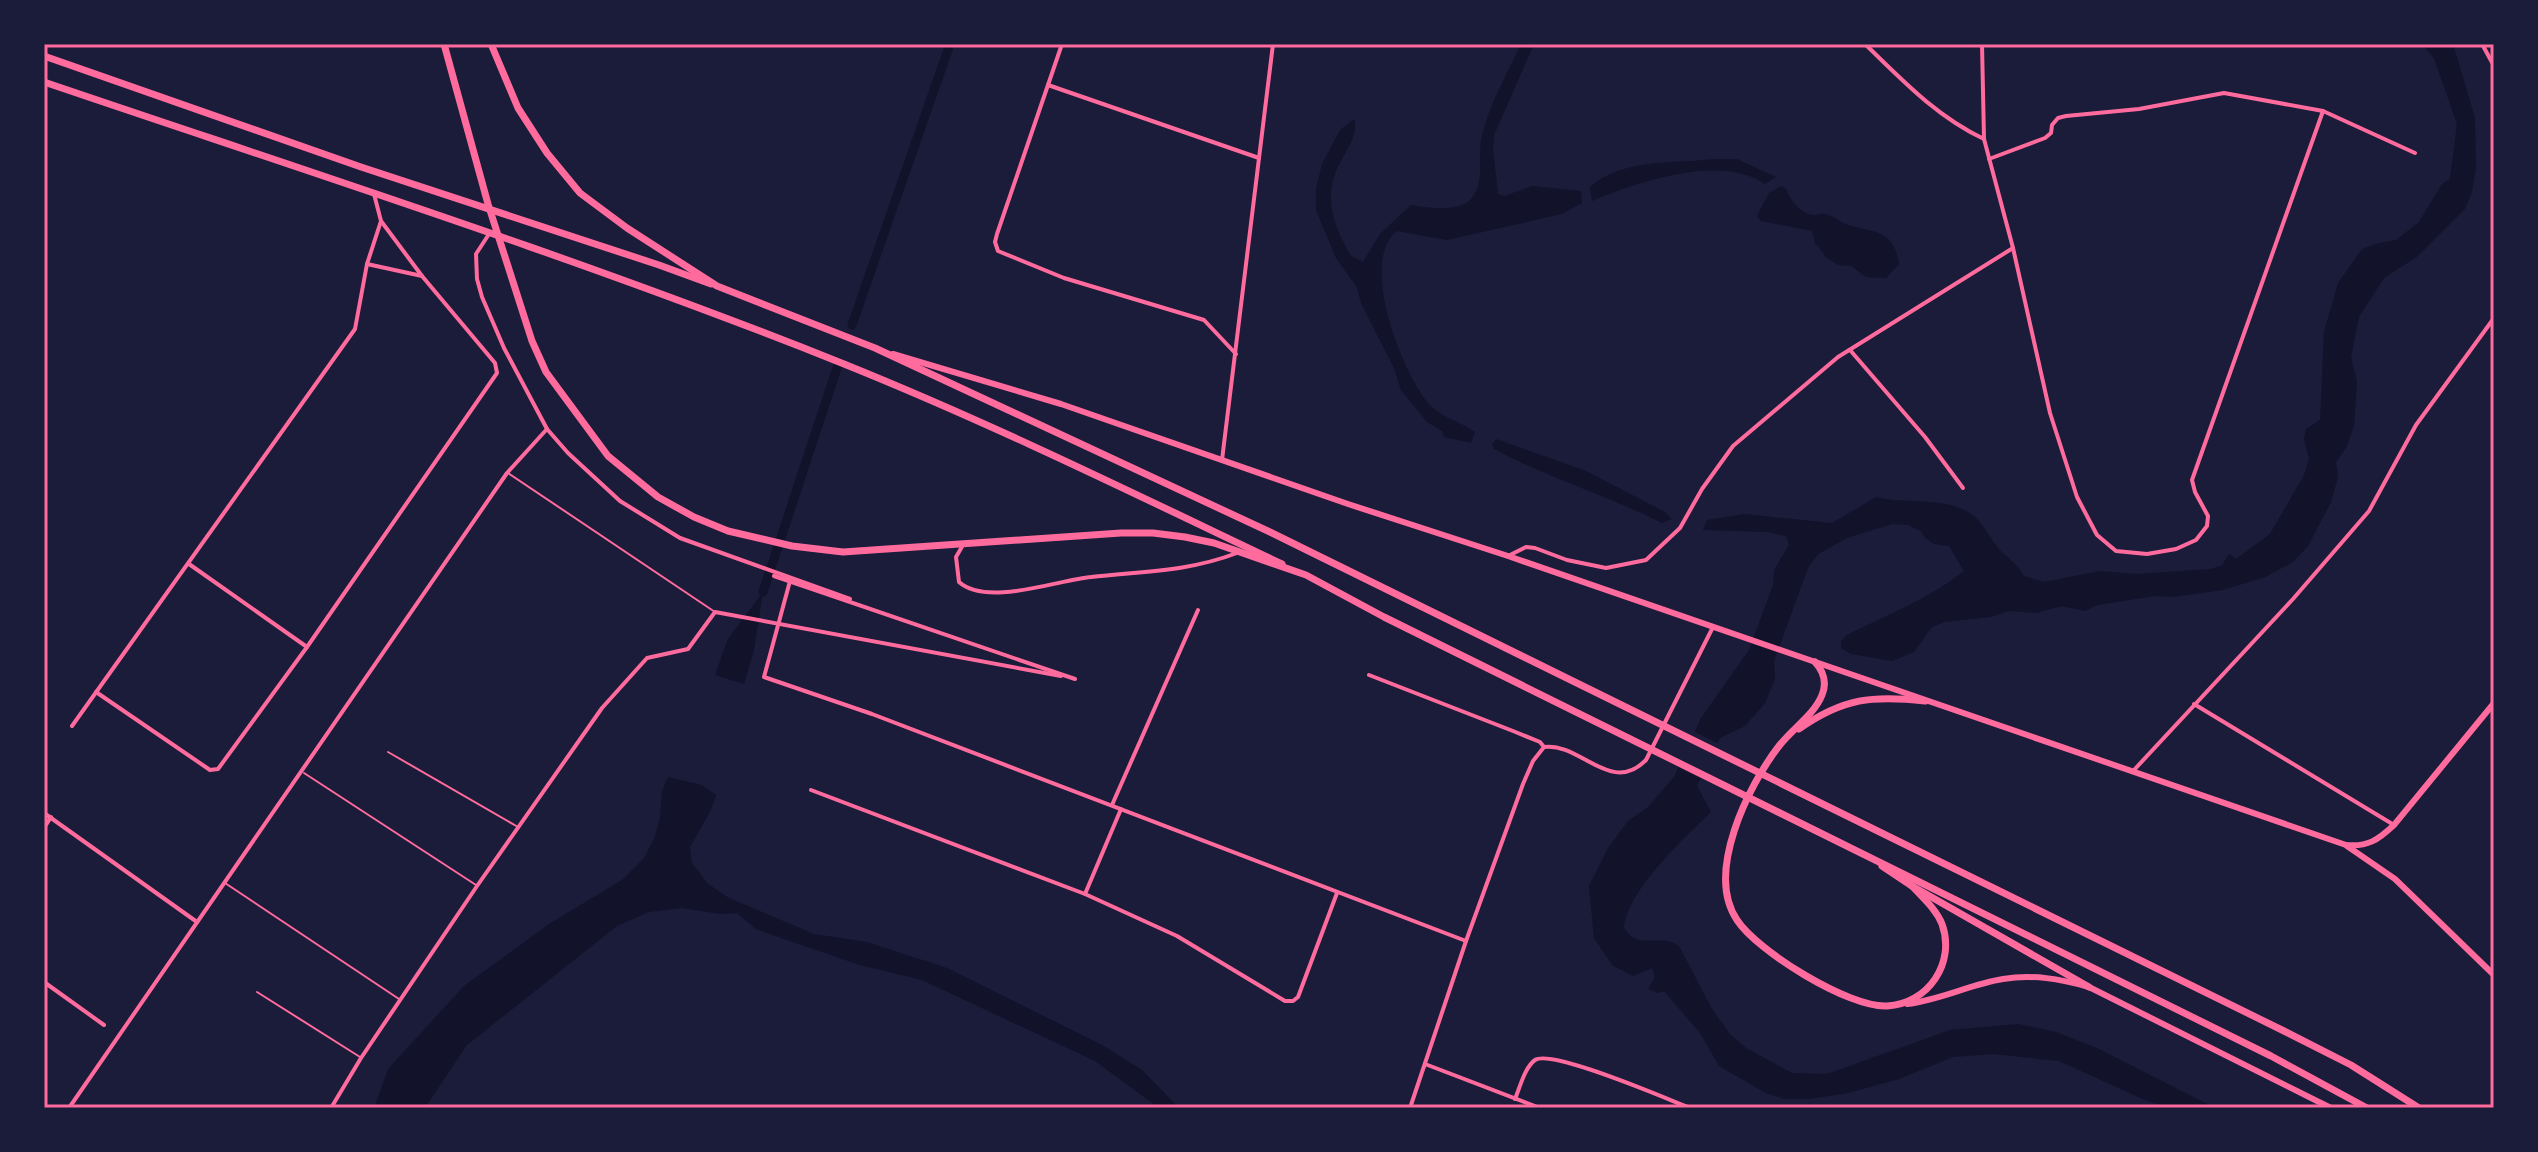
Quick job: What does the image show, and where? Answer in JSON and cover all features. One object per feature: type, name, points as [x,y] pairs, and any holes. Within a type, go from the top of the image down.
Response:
[{"type":"main road","points":[[444,44],[512,277],[532,341],[546,372],[608,456],[658,497],[728,531],[792,546],[843,552],[1153,533],[1214,543],[1306,575]]},
{"type":"main road","points":[[491,44],[518,108],[547,153],[580,193],[627,228],[717,286]]},
{"type":"main road","points":[[44,56],[361,167],[659,265],[875,348],[1061,404],[2346,845],[2362,847],[2377,841],[2394,825],[2494,703]]},
{"type":"main road","points":[[44,82],[655,292],[825,356],[991,426],[1306,575],[2243,1042],[2367,1108]]},
{"type":"main road","points":[[875,348],[1270,532],[2282,1030],[2351,1065],[2419,1108]]},
{"type":"main road","points":[[1815,662],[1824,675],[1824,691],[1815,707],[1769,761],[1732,837],[1724,877],[1730,910],[1748,934],[1825,987],[1866,1005],[1899,1005],[2002,979],[2022,977],[2054,978],[2089,987]]},
{"type":"main road","points":[[1787,737],[1837,707],[1859,700],[1886,697],[1925,701]]},
{"type":"main road","points":[[2346,845],[2395,879],[2494,975]]},
{"type":"main road","points":[[1857,850],[1912,886],[2089,987],[2331,1108]]},
{"type":"main road","points":[[1899,1005],[1919,996],[1932,985],[1940,972],[1945,950],[1944,931],[1936,912],[1912,886]]},
{"type":"street","points":[[1062,44],[997,234],[995,242],[998,251],[1064,278],[1204,320],[1236,354]]},
{"type":"street","points":[[1222,460],[1273,44]]},
{"type":"street","points":[[1865,44],[1923,99],[1959,127],[1984,139]]},
{"type":"street","points":[[1982,44],[1984,139],[2013,248],[2050,413],[2077,497],[2097,535],[2116,551],[2147,554],[2176,549],[2196,540],[2207,526],[2208,516],[2192,480],[2323,111]]},
{"type":"street","points":[[2482,44],[2494,66]]},
{"type":"street","points":[[1048,85],[1259,158]]},
{"type":"street","points":[[1989,159],[2045,138],[2058,118],[2139,109],[2224,93],[2323,111],[2415,153]]},
{"type":"street","points":[[96,692],[210,770],[218,769],[307,647],[497,373],[495,363],[422,276],[381,221],[374,194]]},
{"type":"street","points":[[72,726],[355,329],[367,264],[381,221]]},
{"type":"street","points":[[489,234],[476,254],[477,279],[504,348],[547,429],[620,501],[680,538],[1075,679]]},
{"type":"street","points":[[1508,556],[1526,547],[1606,568],[1646,560],[1680,528],[1702,489],[1733,446],[1838,357],[2013,248]]},
{"type":"street","points":[[367,264],[422,276]]},
{"type":"street","points":[[2133,772],[2293,599],[2369,511],[2416,425],[2494,318]]},
{"type":"street","points":[[1850,350],[1925,437],[1963,488]]},
{"type":"street","points":[[69,1108],[507,473],[547,429]]},
{"type":"street","points":[[965,543],[956,557],[959,582],[970,589],[995,591],[1046,587],[1090,577],[1175,570],[1239,552]]},
{"type":"street","points":[[189,564],[307,647]]},
{"type":"street","points":[[1075,679],[774,576],[790,581],[764,677],[872,714],[1466,941]]},
{"type":"street","points":[[1112,805],[1198,610]]},
{"type":"street","points":[[331,1108],[361,1058],[477,886],[602,708],[647,658],[688,649],[715,612],[1075,679]]},
{"type":"street","points":[[1369,675],[1540,742],[1544,747],[1559,749],[1613,772],[1629,773],[1646,760],[1713,627]]},
{"type":"street","points":[[2194,704],[2394,825]]},
{"type":"street","points":[[1410,1108],[1523,784],[1533,761],[1544,747]]},
{"type":"street","points":[[811,790],[1085,894],[1177,936],[1285,1001],[1298,997],[1337,893]]},
{"type":"street","points":[[1085,894],[1121,809]]},
{"type":"street","points":[[44,813],[197,922]]},
{"type":"street","points":[[44,828],[51,817]]},
{"type":"street","points":[[44,982],[104,1025]]},
{"type":"street","points":[[1515,1099],[1531,1064],[1547,1056],[1690,1108]]},
{"type":"street","points":[[1425,1064],[1540,1108]]},
{"type":"lane","points":[[507,473],[715,612]]},
{"type":"lane","points":[[388,752],[519,828]]},
{"type":"lane","points":[[301,771],[477,886]]},
{"type":"lane","points":[[224,883],[400,1000]]},
{"type":"lane","points":[[257,992],[361,1058]]},
{"type":"shaded area","points":[[1521,44],[1534,44],[1494,135],[1498,194],[1504,196],[1532,186],[1581,191],[1582,203],[1562,214],[1447,240],[1397,231],[1386,246],[1382,266],[1388,317],[1407,367],[1433,408],[1475,432],[1471,443],[1444,437],[1442,431],[1427,422],[1401,390],[1356,286],[1336,258],[1316,210],[1316,189],[1322,164],[1340,130],[1354,119],[1352,141],[1334,177],[1331,198],[1337,228],[1351,256],[1363,262],[1380,234],[1411,205],[1442,208],[1465,204],[1478,187],[1481,141],[1488,116]]},
{"type":"shaded area","points":[[2422,44],[2453,44],[2475,118],[2476,168],[2472,192],[2465,209],[2418,256],[2384,278],[2359,317],[2351,357],[2357,382],[2354,426],[2346,448],[2336,462],[2338,477],[2331,502],[2308,546],[2293,562],[2265,577],[2223,590],[2172,597],[2155,596],[2098,605],[2084,611],[2062,606],[2036,613],[2009,611],[1991,617],[1944,622],[1932,627],[1914,652],[1892,661],[1851,654],[1841,648],[1841,641],[1847,635],[1923,598],[1964,571],[1949,546],[1934,544],[1921,531],[1908,525],[1892,524],[1847,538],[1818,554],[1808,568],[1774,661],[1775,679],[1765,703],[1745,726],[1720,738],[1697,786],[1711,812],[1646,881],[1635,897],[1624,927],[1635,939],[1672,942],[1679,946],[1712,1009],[1730,1034],[1746,1048],[1792,1073],[1827,1074],[1950,1030],[2018,1024],[2056,1032],[2097,1048],[2215,1108],[2170,1108],[2059,1061],[1993,1054],[1953,1057],[1899,1079],[1848,1093],[1809,1099],[1784,1099],[1766,1093],[1719,1066],[1700,1033],[1664,991],[1658,993],[1648,989],[1655,977],[1652,968],[1633,976],[1612,965],[1594,938],[1589,886],[1608,848],[1628,821],[1648,807],[1674,777],[1701,718],[1749,650],[1773,585],[1774,570],[1789,545],[1786,536],[1766,532],[1703,530],[1707,520],[1744,514],[1832,523],[1876,497],[1941,503],[1965,510],[1975,517],[2024,576],[2044,582],[2100,571],[2136,574],[2211,569],[2222,565],[2229,554],[2236,559],[2270,534],[2304,475],[2309,459],[2304,439],[2306,429],[2320,420],[2324,332],[2338,283],[2362,249],[2396,240],[2419,222],[2442,184],[2450,179],[2457,124],[2434,58]]},
{"type":"shaded area","points":[[1737,159],[1776,177],[1765,184],[1747,175],[1726,171],[1679,174],[1632,186],[1592,201],[1590,187],[1618,171],[1649,164]]},
{"type":"shaded area","points":[[1781,186],[1807,213],[1828,215],[1848,225],[1882,234],[1893,244],[1899,264],[1886,278],[1866,277],[1851,266],[1838,265],[1827,258],[1815,243],[1812,231],[1761,221],[1757,216],[1769,193]]},
{"type":"shaded area","points":[[1496,439],[1586,471],[1665,512],[1672,519],[1662,523],[1535,469],[1494,449],[1492,444]]},
{"type":"shaded area","points":[[763,592],[754,650],[744,684],[715,675],[728,639]]},
{"type":"shaded area","points":[[668,777],[702,785],[716,795],[690,847],[692,863],[708,884],[729,898],[814,934],[867,942],[947,968],[1102,1045],[1142,1070],[1179,1108],[1159,1108],[1095,1061],[922,980],[860,965],[756,929],[737,913],[720,914],[682,908],[649,912],[617,926],[467,1045],[425,1108],[374,1108],[388,1069],[464,986],[549,924],[622,880],[644,858],[654,839],[660,818],[662,791]]},
{"type":"pier","points":[[1691,730],[1721,745],[1704,780],[1675,766]]},
{"type":"waterway","points":[[852,325],[950,44]]},
{"type":"waterway","points":[[763,592],[837,368]]}]
